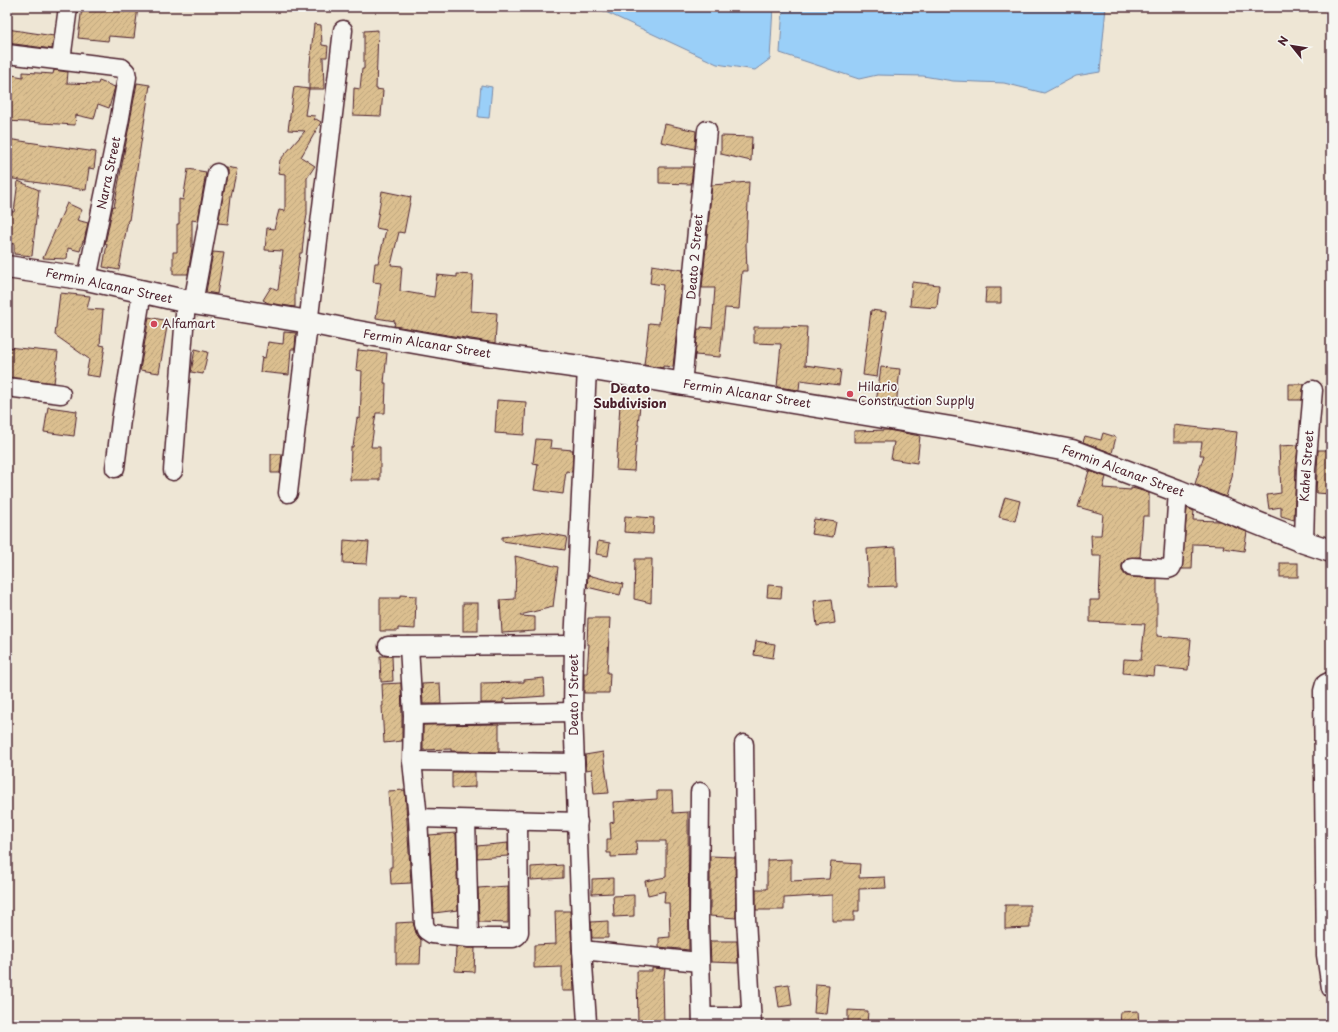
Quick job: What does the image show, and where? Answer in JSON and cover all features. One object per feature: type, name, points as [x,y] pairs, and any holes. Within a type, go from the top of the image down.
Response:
[{"type":"main road","name":"Fermin Alcanar Street","points":[[7,267],[87,279],[190,303],[309,322],[470,352],[587,368],[957,428],[1072,450],[1178,490],[1304,542],[1331,551]]},
{"type":"street","points":[[7,54],[61,60],[68,7]]},
{"type":"street","points":[[288,493],[343,30]]},
{"type":"street","name":"Narra Street","points":[[61,60],[122,68],[126,72],[127,77],[87,279]]},
{"type":"street","name":"Deato 2 Street","points":[[682,384],[707,130]]},
{"type":"street","points":[[173,471],[190,303],[216,173]]},
{"type":"street","points":[[115,468],[121,420],[142,292]]},
{"type":"street","name":"Deato 1 Street","points":[[587,368],[574,645],[573,712],[582,950],[587,1022]]},
{"type":"street","points":[[7,388],[61,394]]},
{"type":"street","name":"Kahel Street","points":[[1304,542],[1306,469],[1313,390]]},
{"type":"street","points":[[1132,567],[1172,568],[1178,490]]},
{"type":"street","points":[[388,646],[574,645]]},
{"type":"street","points":[[409,646],[413,715],[412,761],[418,818],[424,924],[426,930],[432,934],[469,938],[513,938],[517,936],[519,932],[518,821]]},
{"type":"street","points":[[1331,681],[1325,684],[1323,691],[1328,955],[1331,988]]},
{"type":"street","points":[[413,715],[573,712]]},
{"type":"street","points":[[700,792],[700,962],[702,1021],[751,1021],[746,918],[744,744]]},
{"type":"street","points":[[412,761],[574,763]]},
{"type":"street","points":[[418,818],[578,822]]},
{"type":"street","points":[[466,820],[469,938]]},
{"type":"street","points":[[582,950],[700,962]]},
{"type":"water","points":[[595,7],[773,7],[770,59],[755,70],[717,64]]},
{"type":"water","points":[[783,7],[1106,7],[1100,72],[1076,76],[1044,93],[1004,83],[953,81],[923,76],[877,75],[859,79],[780,53]]},
{"type":"water","points":[[481,85],[492,87],[489,118],[478,117]]},
{"type":"building","points":[[82,7],[138,7],[134,38],[109,36],[108,41],[78,38]]},
{"type":"building","points":[[314,24],[321,25],[322,45],[328,46],[327,57],[323,57],[324,89],[309,89],[309,73]]},
{"type":"building","points":[[7,29],[54,36],[52,49],[7,43]]},
{"type":"building","points":[[378,30],[376,89],[383,90],[381,116],[353,115],[354,88],[360,89],[362,69],[364,69],[364,31]]},
{"type":"building","points":[[54,70],[68,72],[67,83],[98,84],[99,81],[115,87],[109,108],[98,104],[94,119],[76,115],[75,125],[7,121],[7,74],[23,77],[23,72],[53,74]]},
{"type":"building","points":[[137,83],[150,85],[129,220],[119,270],[103,267],[107,244],[105,244],[113,206],[114,207]]},
{"type":"building","points":[[294,87],[309,89],[305,115],[315,116],[314,120],[316,119],[321,122],[301,157],[315,166],[307,178],[307,214],[302,253],[300,253],[295,289],[295,307],[268,303],[263,300],[271,287],[278,290],[283,251],[265,250],[267,228],[274,229],[279,210],[285,211],[285,174],[278,173],[280,160],[305,131],[288,130]]},
{"type":"building","points":[[665,124],[696,131],[695,149],[661,142]]},
{"type":"building","points":[[721,136],[752,137],[751,161],[721,154]]},
{"type":"building","points":[[7,139],[96,152],[94,169],[89,168],[86,190],[7,178]]},
{"type":"building","points":[[225,167],[237,169],[231,196],[228,224],[218,223],[227,175],[227,170]]},
{"type":"building","points":[[659,167],[693,167],[691,184],[659,183]]},
{"type":"building","points":[[188,169],[206,172],[198,221],[192,220],[192,248],[188,274],[173,274],[173,252],[177,252],[179,199],[183,200]]},
{"type":"building","points":[[18,181],[39,190],[32,256],[14,254],[14,244],[7,243],[7,211],[14,212]]},
{"type":"building","points":[[749,182],[746,245],[747,271],[742,271],[739,309],[725,308],[720,357],[695,355],[698,329],[701,329],[701,327],[712,328],[715,288],[702,288],[712,185]]},
{"type":"building","points":[[382,191],[411,197],[404,233],[399,232],[391,265],[402,266],[400,291],[434,297],[437,275],[457,277],[457,274],[473,275],[471,311],[497,313],[495,343],[394,326],[395,321],[376,318],[381,283],[373,282],[375,263],[378,263],[386,230],[376,228]]},
{"type":"building","points":[[67,203],[82,210],[77,220],[88,223],[80,251],[68,248],[67,259],[43,258]]},
{"type":"building","points":[[213,252],[224,253],[217,294],[206,292]]},
{"type":"building","points":[[652,265],[683,270],[673,367],[663,366],[663,368],[644,365],[649,323],[659,324],[663,285],[650,283]]},
{"type":"building","points":[[912,282],[939,285],[937,308],[910,306]]},
{"type":"building","points":[[986,288],[1001,288],[1001,303],[985,303]]},
{"type":"building","points":[[60,293],[90,296],[87,309],[103,310],[100,345],[105,346],[100,377],[86,375],[89,359],[55,335]]},
{"type":"building","points":[[871,310],[886,312],[877,377],[863,375]]},
{"type":"building","points":[[149,317],[168,321],[159,373],[140,370]]},
{"type":"building","points":[[754,327],[807,327],[805,365],[841,370],[839,385],[800,380],[799,390],[777,387],[781,344],[754,343]]},
{"type":"building","points":[[284,332],[296,333],[295,349],[291,349],[289,375],[260,372],[262,357],[265,358],[268,342],[283,344]]},
{"type":"building","points":[[7,347],[58,352],[54,383],[7,377]]},
{"type":"building","points":[[195,349],[208,352],[203,374],[191,372]]},
{"type":"building","points":[[358,350],[387,353],[384,383],[386,383],[385,413],[376,413],[371,447],[380,447],[380,480],[350,480],[351,447],[353,447],[357,418],[360,419],[362,371],[356,370]]},
{"type":"building","points":[[881,367],[900,369],[896,406],[876,403]]},
{"type":"building","points":[[1289,384],[1304,384],[1302,400],[1289,400]]},
{"type":"building","points":[[497,400],[526,402],[524,435],[495,433]]},
{"type":"building","points":[[620,404],[640,405],[634,471],[616,470]]},
{"type":"building","points":[[48,407],[77,411],[74,436],[44,432]]},
{"type":"building","points":[[1174,425],[1237,432],[1232,477],[1226,497],[1195,484],[1204,455],[1200,455],[1202,442],[1174,442]]},
{"type":"building","points":[[888,430],[920,436],[917,463],[891,459],[894,442],[854,442],[854,431]]},
{"type":"building","points":[[1103,433],[1116,437],[1112,453],[1083,442],[1085,436],[1101,440]]},
{"type":"building","points":[[536,439],[551,440],[550,448],[573,450],[572,472],[566,471],[563,494],[534,490],[538,464],[533,463]]},
{"type":"building","points":[[1298,445],[1294,520],[1281,516],[1281,507],[1269,509],[1267,495],[1281,493],[1279,446]]},
{"type":"building","points":[[1318,450],[1331,450],[1331,494],[1316,493]]},
{"type":"building","points":[[271,454],[282,454],[280,473],[271,473]]},
{"type":"building","points":[[1089,471],[1106,477],[1103,488],[1131,490],[1131,488],[1149,493],[1149,516],[1143,516],[1140,557],[1127,558],[1123,562],[1122,571],[1126,576],[1157,579],[1157,636],[1191,639],[1188,670],[1155,667],[1154,676],[1123,673],[1124,659],[1141,660],[1145,624],[1090,622],[1090,600],[1099,600],[1101,556],[1092,556],[1091,535],[1101,535],[1103,514],[1078,507]]},
{"type":"building","points":[[1005,497],[1020,501],[1015,521],[999,517]]},
{"type":"building","points":[[1187,508],[1194,511],[1193,520],[1219,521],[1247,532],[1244,551],[1223,548],[1224,545],[1193,544],[1192,569],[1182,569]]},
{"type":"building","points":[[625,516],[654,518],[653,534],[624,532]]},
{"type":"building","points":[[814,519],[836,522],[833,537],[811,534]]},
{"type":"building","points":[[540,532],[567,537],[565,550],[502,541],[502,537]]},
{"type":"building","points":[[344,540],[369,542],[367,564],[343,563]]},
{"type":"building","points":[[598,541],[610,543],[608,556],[596,554]]},
{"type":"building","points":[[896,547],[897,586],[869,587],[867,549]]},
{"type":"building","points":[[515,556],[558,567],[553,607],[520,615],[535,617],[535,631],[502,633],[500,600],[515,599]]},
{"type":"building","points":[[635,559],[652,559],[651,603],[634,599]]},
{"type":"building","points":[[1280,563],[1298,563],[1298,577],[1280,577]]},
{"type":"building","points":[[588,575],[623,584],[620,595],[587,587]]},
{"type":"building","points":[[768,585],[782,586],[781,598],[767,597]]},
{"type":"building","points":[[400,595],[416,596],[415,629],[398,628],[398,631],[380,631],[380,598],[400,598]]},
{"type":"building","points":[[832,599],[835,623],[817,626],[814,601]]},
{"type":"building","points":[[463,603],[478,603],[478,631],[463,631]]},
{"type":"building","points":[[588,618],[610,618],[607,673],[610,673],[609,693],[584,693],[584,673],[587,673],[589,644],[587,644]]},
{"type":"building","points":[[756,641],[775,644],[773,658],[754,655]]},
{"type":"building","points":[[380,656],[392,656],[393,681],[381,682]]},
{"type":"building","points":[[544,678],[545,696],[503,699],[503,703],[481,703],[481,683],[524,682],[524,680]]},
{"type":"building","points":[[401,683],[402,741],[384,743],[382,684]]},
{"type":"building","points":[[440,683],[441,704],[423,704],[422,684]]},
{"type":"building","points":[[499,724],[499,752],[451,751],[451,749],[423,750],[423,725]]},
{"type":"building","points":[[603,752],[609,793],[594,794],[592,769],[586,770],[585,755]]},
{"type":"building","points":[[452,772],[475,772],[475,787],[452,788]]},
{"type":"building","points":[[405,790],[411,883],[391,884],[390,867],[392,867],[392,848],[388,791]]},
{"type":"building","points":[[657,791],[672,791],[673,813],[688,812],[689,950],[659,947],[659,938],[670,937],[669,903],[664,903],[665,891],[648,895],[645,881],[666,877],[666,841],[636,841],[637,856],[611,857],[611,853],[607,853],[607,839],[611,839],[610,823],[614,822],[613,802],[657,799]]},
{"type":"building","points":[[456,833],[458,910],[434,913],[429,835]]},
{"type":"building","points":[[508,843],[508,856],[477,858],[477,846]]},
{"type":"building","points":[[710,856],[735,857],[736,918],[710,916]]},
{"type":"building","points":[[791,859],[791,881],[829,879],[831,862],[860,864],[859,878],[885,877],[886,888],[859,889],[859,911],[854,911],[854,921],[832,921],[832,895],[784,898],[784,910],[756,910],[756,889],[767,889],[767,860]]},
{"type":"building","points":[[563,865],[563,878],[531,880],[531,867]]},
{"type":"building","points":[[613,878],[613,893],[592,894],[592,879]]},
{"type":"building","points":[[508,886],[508,923],[479,922],[478,888]]},
{"type":"building","points":[[634,895],[634,916],[614,917],[613,896]]},
{"type":"building","points":[[1005,905],[1030,905],[1030,928],[1005,929]]},
{"type":"building","points":[[555,911],[570,911],[574,991],[562,991],[562,967],[534,968],[534,945],[556,944]]},
{"type":"building","points":[[608,921],[608,938],[592,938],[591,922]]},
{"type":"building","points":[[413,922],[416,933],[421,940],[420,964],[396,964],[396,923]]},
{"type":"building","points":[[710,941],[737,941],[738,963],[711,962]]},
{"type":"building","points":[[456,947],[475,948],[474,972],[455,971]]},
{"type":"building","points":[[652,968],[665,969],[663,978],[664,1025],[638,1025],[637,971],[652,971]]},
{"type":"building","points":[[789,984],[792,1005],[779,1007],[776,986]]},
{"type":"building","points":[[816,984],[829,985],[826,1014],[814,1013]]},
{"type":"building","points":[[848,1010],[868,1011],[867,1025],[848,1024]]},
{"type":"building","points":[[1138,1011],[1139,1025],[1121,1025],[1120,1012]]},
{"type":"place","name":"Alfamart","points":[[154,324]]},
{"type":"place","name":"Hilario Construction Supply","points":[[850,394]]},
{"type":"district","name":"Deato Subdivision","points":[[630,396]]}]
